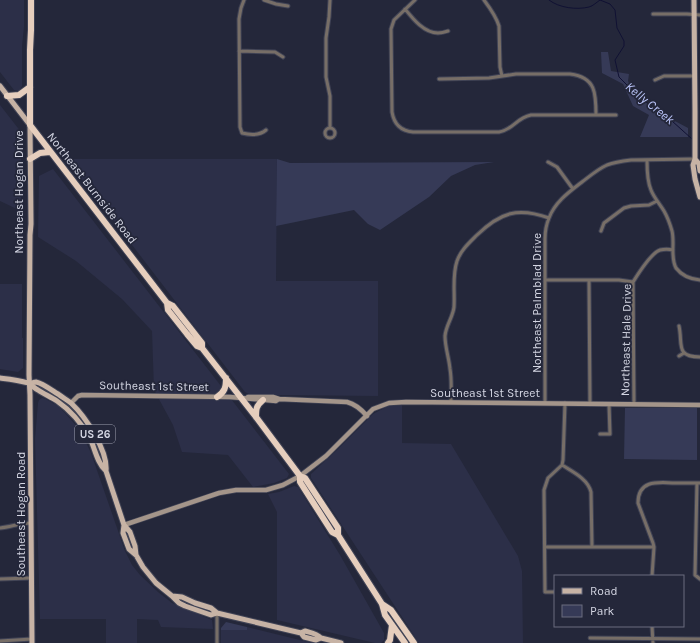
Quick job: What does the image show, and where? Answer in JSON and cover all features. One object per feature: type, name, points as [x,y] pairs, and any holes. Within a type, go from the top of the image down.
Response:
[{"type":"highway","name":"Northeast Hogan Drive","points":[[30,125],[31,0]]},
{"type":"highway","points":[[7,96],[20,95],[30,87]]},
{"type":"highway","name":"Northeast Burnside Road","points":[[30,125],[167,303],[173,306],[202,343],[202,348]]},
{"type":"highway","points":[[30,158],[40,153],[50,152]]},
{"type":"highway","name":"Northeast Burnside Road","points":[[167,303],[168,310],[197,346],[202,348],[226,378],[300,476],[300,482],[332,532],[338,535],[382,604]]},
{"type":"highway","points":[[175,318],[182,323],[192,335],[196,336]]},
{"type":"highway","points":[[217,397],[224,390],[226,378]]},
{"type":"highway","points":[[256,417],[258,404],[263,400]]},
{"type":"highway","points":[[382,604],[385,615],[405,643]]},
{"type":"highway","points":[[382,604],[391,610],[414,643]]},
{"type":"highway","points":[[388,643],[390,640],[392,625]]},
{"type":"main road","points":[[694,0],[697,15],[695,159],[693,165],[700,197]]},
{"type":"main road","name":"Northeast Burnside Road","points":[[0,86],[30,125]]},
{"type":"main road","name":"Northeast Hogan Drive","points":[[30,125],[30,384]]},
{"type":"main road","points":[[695,159],[699,164],[700,171]]},
{"type":"main road","name":"US 26","points":[[0,378],[30,384],[65,407],[81,424],[90,439],[101,466],[106,472],[124,525],[130,532],[135,546],[136,555],[151,578],[172,596],[182,597],[212,608],[217,613],[301,633],[305,631],[315,633],[322,638],[341,643]]},
{"type":"main road","name":"US 26","points":[[30,384],[36,382],[47,387],[71,403],[86,421],[94,434],[107,464],[106,472]]},
{"type":"main road","name":"Southeast Hogan Road","points":[[30,384],[32,641]]},
{"type":"main road","points":[[81,424],[86,421]]},
{"type":"street","points":[[244,0],[239,19],[240,127],[242,133],[248,135],[259,134],[266,130]]},
{"type":"street","points":[[264,0],[288,6]]},
{"type":"street","points":[[330,0],[326,34],[326,73],[330,96],[330,128]]},
{"type":"street","points":[[415,0],[394,20],[391,29],[392,112],[394,121],[400,128],[409,132],[499,132],[508,130],[523,118],[531,115],[616,115]]},
{"type":"street","points":[[484,0],[492,10],[499,26],[500,67],[502,76]]},
{"type":"street","points":[[405,9],[414,20],[430,32],[438,33],[448,31]]},
{"type":"street","points":[[653,14],[697,15]]},
{"type":"street","points":[[239,51],[275,52],[283,57]]},
{"type":"street","points":[[439,79],[489,78],[516,74],[578,75],[588,81],[594,90],[596,96],[596,115]]},
{"type":"street","points":[[655,80],[664,76],[695,76]]},
{"type":"street","points":[[397,132],[400,128]]},
{"type":"street","name":"Northeast Palmblad Drive","points":[[545,403],[545,239],[549,218],[558,202],[592,174],[606,166],[631,160],[695,159]]},
{"type":"street","points":[[647,160],[648,175],[652,191],[670,223],[673,235],[675,265],[680,272],[689,278],[700,280]]},
{"type":"street","points":[[548,162],[557,167],[573,189]]},
{"type":"street","points":[[601,231],[604,223],[624,208],[649,205],[657,201]]},
{"type":"street","points":[[451,402],[451,371],[445,337],[446,328],[453,309],[454,274],[457,261],[464,248],[486,226],[499,218],[512,213],[525,212],[549,218]]},
{"type":"street","name":"Northeast Hale Drive","points":[[634,404],[633,282],[654,254],[661,250],[673,250]]},
{"type":"street","points":[[545,280],[619,280],[633,282]]},
{"type":"street","points":[[590,280],[590,404]]},
{"type":"street","points":[[679,326],[681,334],[681,347],[684,353],[691,356],[700,357]]},
{"type":"street","points":[[679,356],[684,353]]},
{"type":"street","name":"Southeast 1st Street","points":[[71,403],[78,396],[82,395],[217,397],[252,396],[273,397],[279,400]]},
{"type":"street","name":"Southeast 1st Street","points":[[241,397],[276,401],[347,402],[357,407],[367,416],[377,408],[393,403],[451,402],[700,405]]},
{"type":"street","points":[[554,592],[545,592],[544,490],[551,475],[562,465],[564,454],[565,403]]},
{"type":"street","points":[[600,434],[610,434],[609,404]]},
{"type":"street","points":[[124,525],[219,493],[236,490],[266,490],[283,485],[300,476],[326,456],[367,416]]},
{"type":"street","points":[[562,465],[585,480],[592,492],[592,546]]},
{"type":"street","points":[[643,481],[646,486]]},
{"type":"street","points":[[652,575],[654,547],[638,503],[640,493],[650,483],[655,482],[698,483],[695,575],[700,580]]},
{"type":"street","points":[[0,528],[31,523]]},
{"type":"street","points":[[545,547],[654,547]]},
{"type":"street","points":[[0,579],[31,578]]},
{"type":"street","points":[[217,613],[217,643]]},
{"type":"street","points":[[652,627],[653,643]]},
{"type":"street","points":[[590,638],[700,639],[700,643]]},
{"type":"street","points":[[2,642],[32,641]]},
{"type":"shaded area","points":[[0,0],[24,0],[22,86],[18,91],[14,90],[0,72]]},
{"type":"shaded area","points":[[0,105],[21,132],[21,211],[0,201]]},
{"type":"shaded area","points":[[66,159],[277,159],[276,281],[378,281],[378,396],[278,395],[249,394],[245,392]]},
{"type":"shaded area","points":[[53,169],[289,474],[287,478],[274,483],[253,487],[228,455],[182,452],[173,425],[154,390],[152,331],[122,299],[76,261],[38,237],[39,176]]},
{"type":"shaded area","points":[[0,284],[22,284],[23,368],[18,372],[0,369]]},
{"type":"shaded area","points":[[42,398],[58,406],[80,430],[91,453],[125,551],[132,565],[140,575],[172,603],[212,620],[213,629],[161,627],[158,620],[137,619],[137,643],[106,643],[106,619],[40,619],[35,439],[38,403]]},
{"type":"shaded area","points":[[402,405],[402,443],[451,444],[518,556],[522,571],[523,643],[419,643],[311,478],[311,474],[373,414],[388,406]]},
{"type":"shaded area","points":[[294,486],[298,487],[340,555],[384,633],[384,640],[381,643],[375,643],[277,620],[277,512],[268,494],[279,492]]},
{"type":"shaded area","points":[[247,627],[312,643],[221,643],[221,630],[247,630]]},
{"type":"green space","points":[[601,52],[608,52],[611,71],[629,74],[628,81],[637,102],[649,104],[661,118],[673,120],[688,128],[688,137],[640,137],[649,115],[633,106],[623,84],[602,73]]},
{"type":"green space","points":[[277,159],[290,163],[494,162],[475,165],[451,176],[429,197],[380,230],[368,224],[354,210],[276,226]]},
{"type":"green space","points":[[625,408],[697,408],[697,460],[624,459]]},
{"type":"green space","points":[[226,622],[247,627],[247,630],[221,630]]},
{"type":"waterway","name":"Kelly Creek","points":[[549,0],[563,7],[574,8],[589,7],[600,0],[610,4],[615,10],[617,28],[624,41],[624,46],[615,60],[619,77],[639,97],[672,121],[692,139]]}]
